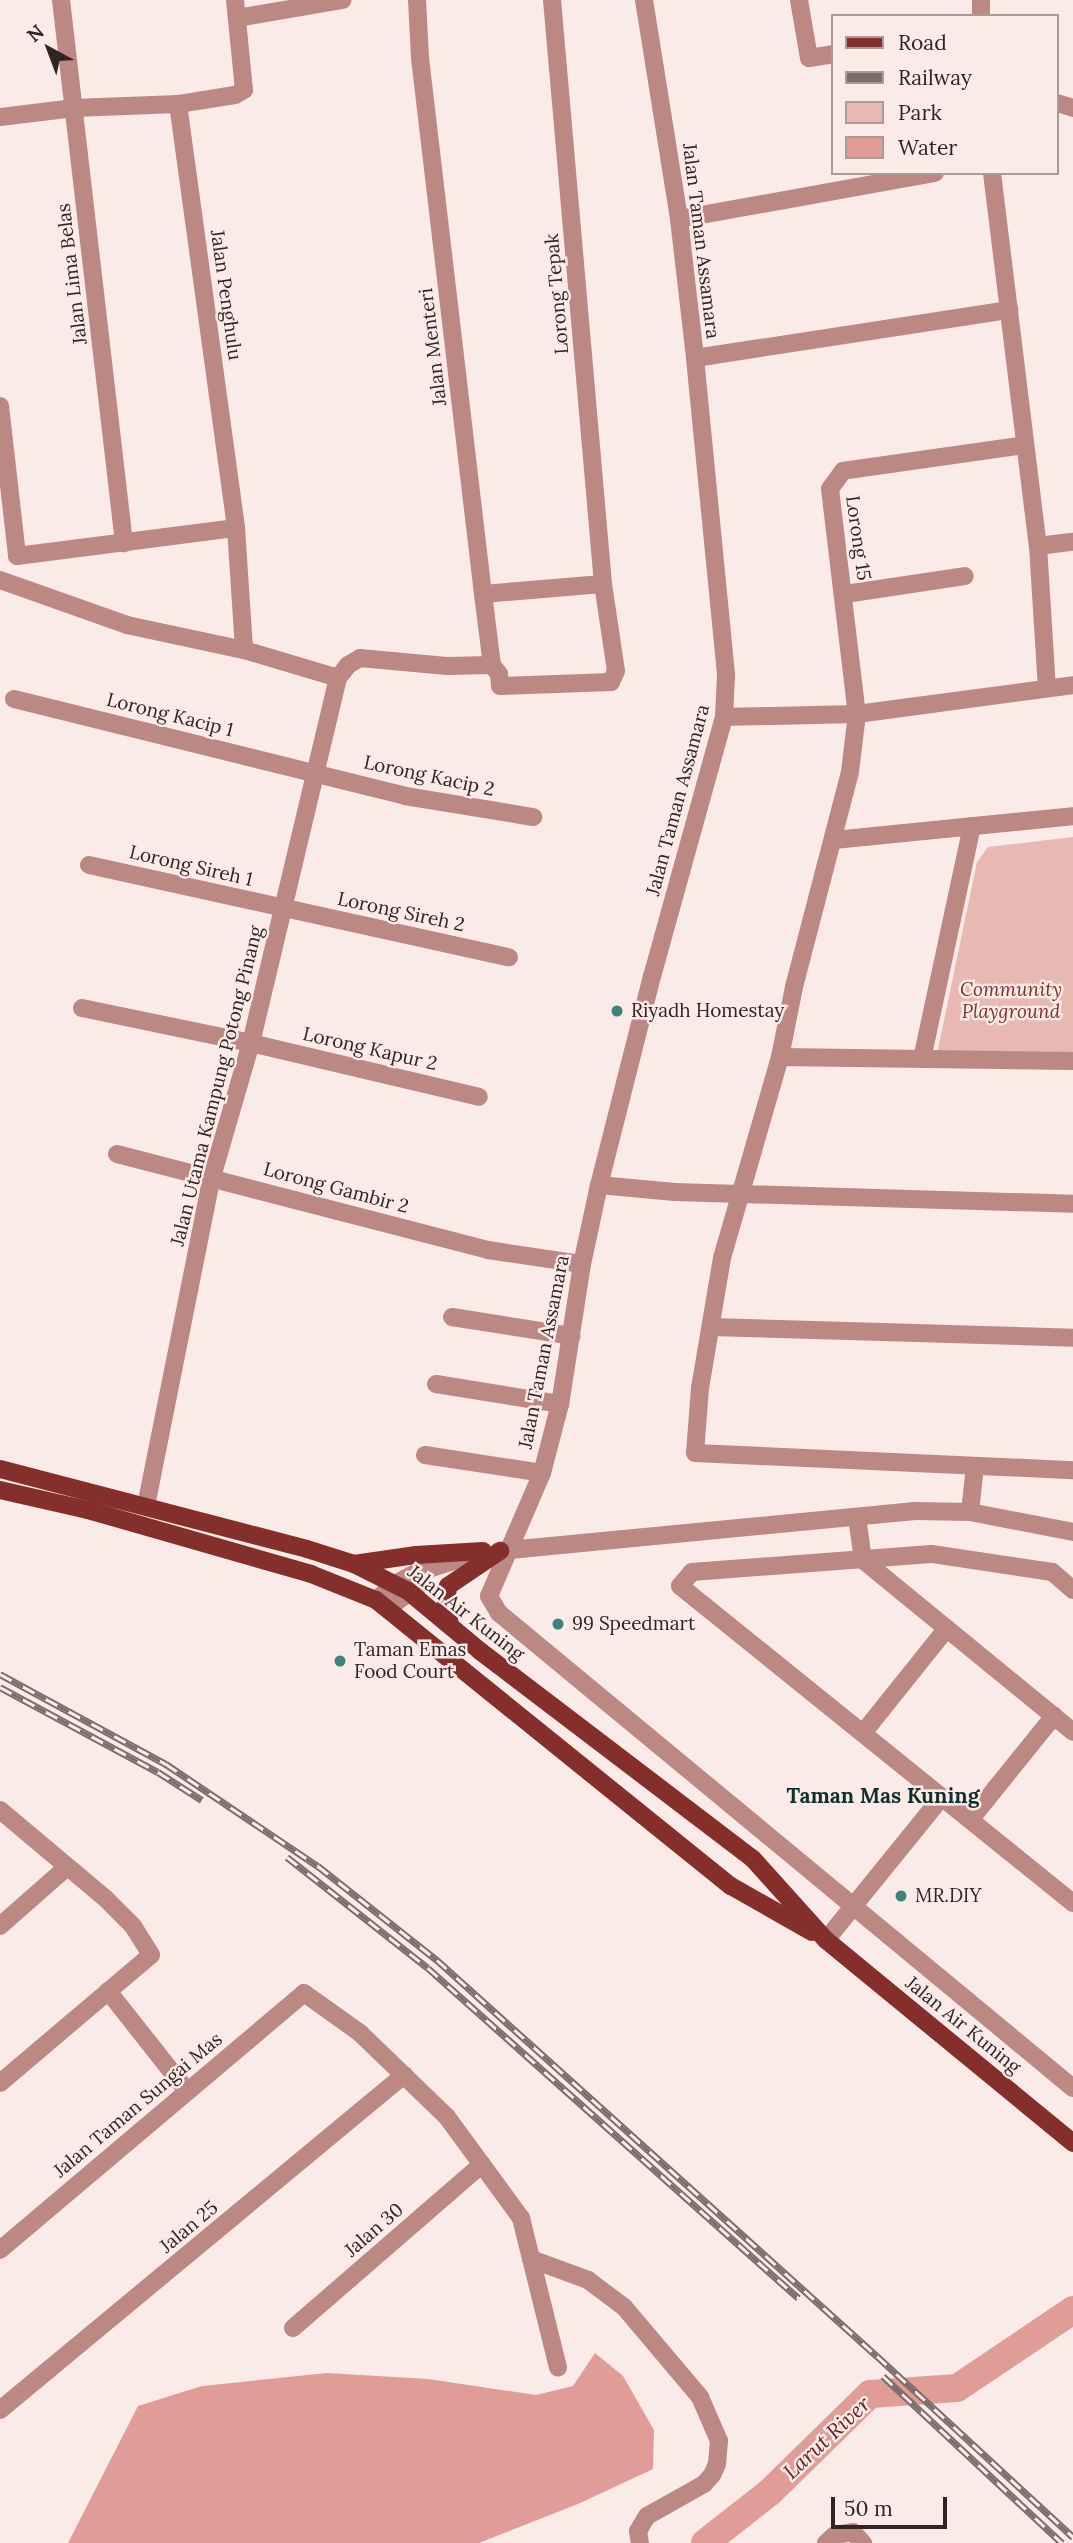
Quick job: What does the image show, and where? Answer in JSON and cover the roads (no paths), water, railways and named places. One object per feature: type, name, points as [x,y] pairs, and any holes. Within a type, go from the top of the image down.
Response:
[{"type":"main road","name":"Jalan Air Kuning","points":[[0,1469],[146,1506],[354,1564],[402,1587],[753,1859],[826,1940],[1073,2143]]},
{"type":"main road","name":"Jalan Air Kuning","points":[[0,1490],[88,1510],[311,1574],[382,1604],[732,1886],[826,1940]]},
{"type":"main road","points":[[354,1564],[416,1555],[495,1551]]},
{"type":"main road","points":[[450,1625],[446,1605],[448,1586],[495,1551]]},
{"type":"street","name":"Jalan Lima Belas","points":[[61,0],[124,543]]},
{"type":"street","points":[[0,117],[74,108],[178,104],[244,90],[246,83],[236,9],[342,0]]},
{"type":"street","name":"Jalan Menteri","points":[[417,0],[421,58],[483,594],[492,666],[499,674],[500,686]]},
{"type":"street","name":"Lorong Tepak","points":[[500,686],[611,682],[616,671],[603,584],[552,0]]},
{"type":"street","name":"Jalan Taman Assamara","points":[[644,0],[679,219],[695,358],[726,675],[724,717],[652,976],[599,1185],[582,1264],[560,1404],[542,1473],[521,1527],[495,1551],[489,1596],[499,1613],[855,1905]]},
{"type":"street","points":[[799,0],[809,58],[832,54]]},
{"type":"street","name":"Jalan Penghulu","points":[[178,104],[236,528],[244,650]]},
{"type":"street","points":[[679,219],[924,175]]},
{"type":"street","points":[[992,175],[1038,546],[1046,688]]},
{"type":"street","points":[[695,358],[1009,310]]},
{"type":"street","points":[[0,406],[17,556],[236,528]]},
{"type":"street","name":"Lorong 15","points":[[975,1466],[695,1453],[700,1388],[722,1258],[780,1057],[794,987],[850,772],[857,714],[845,594],[830,489],[843,471],[1025,445]]},
{"type":"street","points":[[1038,546],[1073,542]]},
{"type":"street","points":[[845,594],[965,576]]},
{"type":"street","points":[[0,580],[127,625],[244,650],[338,678],[348,665],[360,658],[447,666],[492,666]]},
{"type":"street","points":[[483,594],[603,584]]},
{"type":"street","name":"Jalan Utama Kampung Potong Pinang","points":[[146,1506],[212,1177],[251,1043],[338,678]]},
{"type":"street","points":[[724,717],[857,714],[1073,685]]},
{"type":"street","name":"Lorong Kacip 1","points":[[14,699],[317,772]]},
{"type":"street","name":"Lorong Kacip 2","points":[[317,772],[405,796],[533,817]]},
{"type":"street","points":[[834,840],[1073,816]]},
{"type":"street","points":[[922,1059],[972,826]]},
{"type":"street","name":"Lorong Sireh 1","points":[[89,865],[284,908]]},
{"type":"street","name":"Lorong Sireh 2","points":[[284,908],[509,957]]},
{"type":"street","name":"Lorong Kapur 2","points":[[82,1008],[251,1043],[479,1097]]},
{"type":"street","points":[[780,1057],[1073,1061]]},
{"type":"street","name":"Lorong Gambir 2","points":[[117,1154],[488,1250],[582,1264]]},
{"type":"street","points":[[599,1185],[675,1192],[1073,1204]]},
{"type":"street","points":[[452,1317],[572,1336]]},
{"type":"street","points":[[711,1327],[1073,1338]]},
{"type":"street","points":[[436,1384],[560,1404]]},
{"type":"street","points":[[425,1455],[542,1473]]},
{"type":"street","points":[[970,1512],[975,1466],[1073,1470]]},
{"type":"street","points":[[382,1604],[402,1587],[439,1564],[495,1551],[915,1511],[970,1512],[1073,1532]]},
{"type":"street","points":[[857,1517],[863,1560],[1073,1732]]},
{"type":"street","points":[[1073,1590],[1052,1572],[931,1555],[692,1572],[680,1586],[1073,1903]]},
{"type":"street","points":[[863,1733],[947,1629]]},
{"type":"street","points":[[970,1820],[1054,1716]]},
{"type":"street","points":[[826,1940],[942,1797]]},
{"type":"street","points":[[0,1810],[133,1926],[151,1955],[0,2083]]},
{"type":"street","points":[[0,1926],[67,1867]]},
{"type":"street","points":[[855,1905],[1073,2088]]},
{"type":"street","points":[[108,1992],[187,2091]]},
{"type":"street","name":"Jalan Taman Sungai Mas","points":[[0,2250],[304,1993],[360,2033],[404,2075]]},
{"type":"street","points":[[404,2075],[447,2117],[521,2218],[558,2368]]},
{"type":"street","name":"Jalan 25","points":[[0,2410],[404,2075]]},
{"type":"street","name":"Jalan 30","points":[[293,2328],[482,2164]]},
{"type":"street","points":[[531,2259],[588,2280],[624,2307],[700,2397],[719,2441],[717,2464],[712,2475],[704,2484],[647,2516],[638,2531],[640,2543]]},
{"type":"street","points":[[826,2543],[835,2535],[853,2532],[863,2543]]},
{"type":"water","points":[[595,2353],[623,2376],[654,2430],[653,2469],[578,2504],[479,2543],[68,2543],[138,2406],[202,2386],[327,2373],[428,2379],[536,2395],[573,2386]]},
{"type":"waterway","name":"Larut River","points":[[705,2543],[770,2492],[870,2394],[957,2388],[1073,2310]]},
{"type":"railway","points":[[0,1674],[166,1764],[318,1866],[437,1960],[877,2356],[1073,2537]]},
{"type":"railway","points":[[0,1687],[158,1772],[202,1800]]},
{"type":"railway","points":[[287,1857],[428,1968],[798,2298]]},
{"type":"railway","points":[[883,2376],[1062,2543]]},
{"type":"place","name":"Riyadh Homestay","points":[[617,1011]]},
{"type":"place","name":"99 Speedmart","points":[[558,1624]]},
{"type":"place","name":"Taman Emas Food Court","points":[[340,1661]]},
{"type":"place","name":"MR.DIY","points":[[901,1896]]},
{"type":"district","name":"Taman Mas Kuning","points":[[883,1796]]},
{"type":"park label","name":"Community Playground","points":[[1011,1001]]}]
